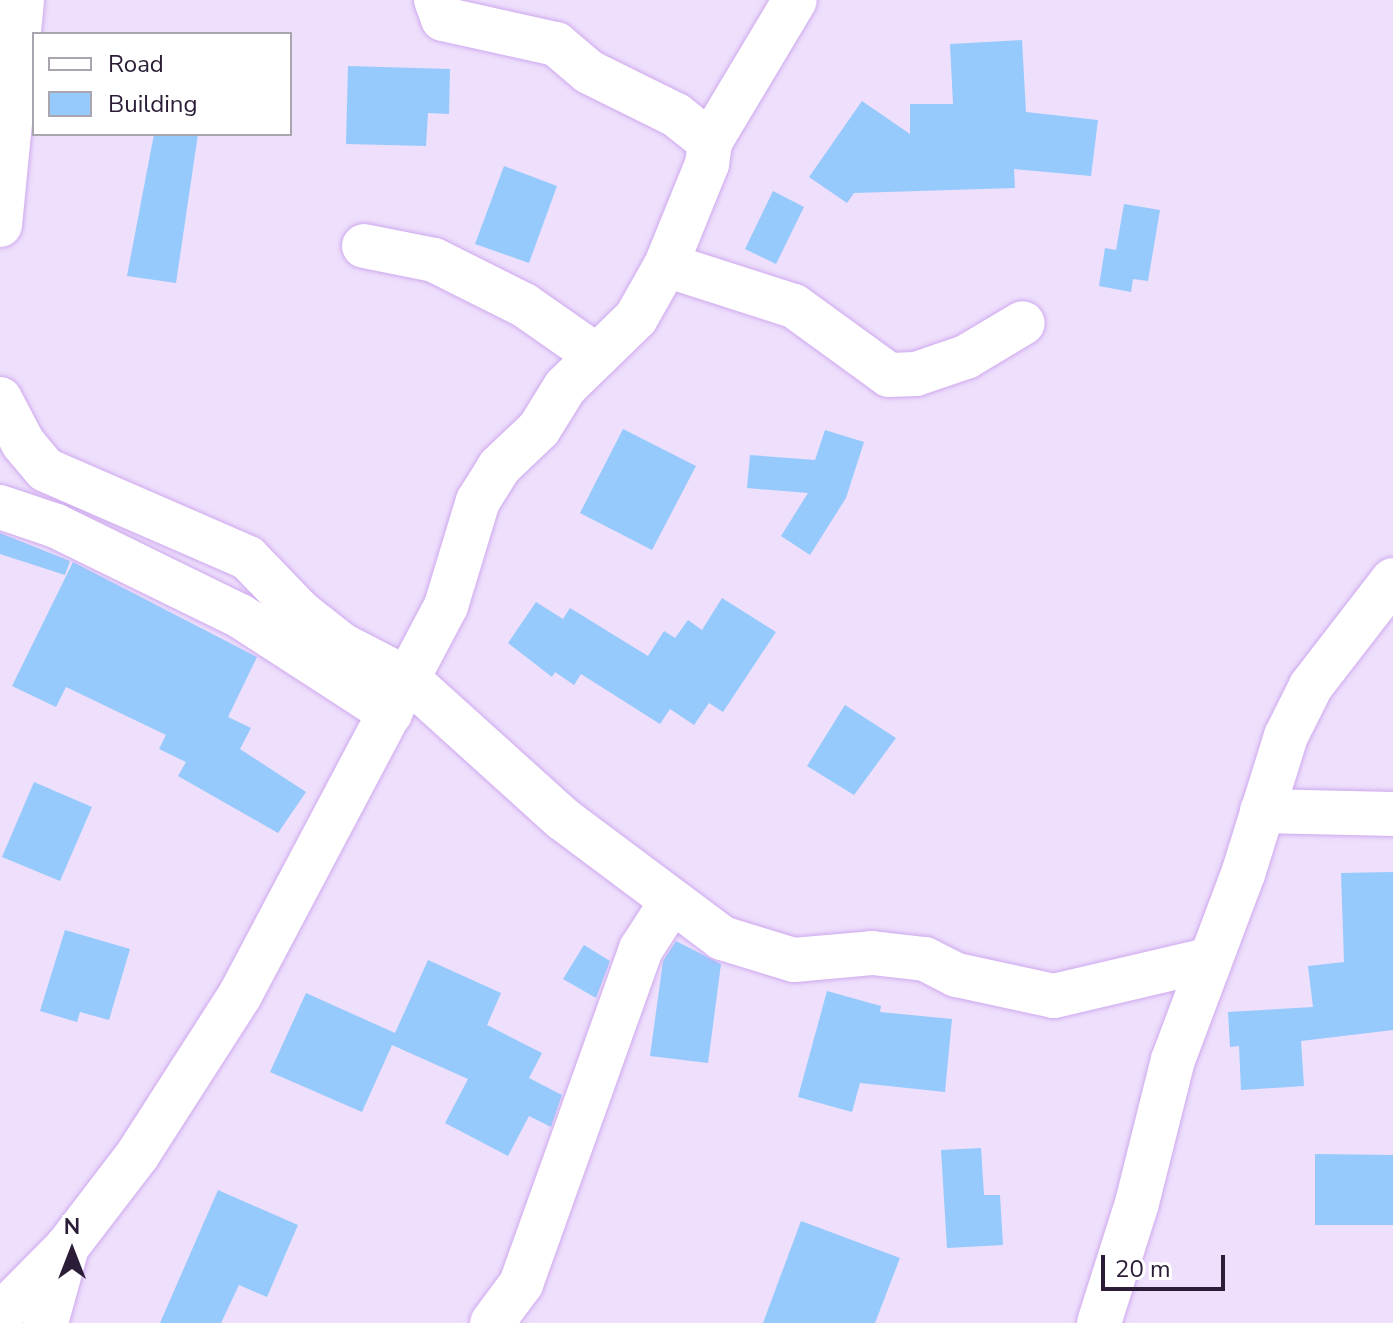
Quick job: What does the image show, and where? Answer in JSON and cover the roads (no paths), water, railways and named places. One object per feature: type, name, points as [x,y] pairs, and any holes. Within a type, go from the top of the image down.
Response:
[{"type":"street","points":[[0,225],[22,0]]},
{"type":"street","points":[[436,0],[443,19],[556,44],[589,72],[676,115],[710,142]]},
{"type":"street","points":[[0,1315],[67,1247],[138,1154],[240,995],[446,606],[478,501],[499,467],[539,429],[565,387],[636,318],[666,265],[707,164],[710,142],[795,0]]},
{"type":"street","points":[[364,246],[434,260],[524,305],[597,356]]},
{"type":"street","points":[[666,265],[794,306],[889,375],[916,374],[966,357],[1023,323]]},
{"type":"street","points":[[0,399],[23,443],[46,470],[248,558],[300,612],[399,696],[722,938],[794,960],[872,953],[925,959],[957,975],[1054,996],[1208,960]]},
{"type":"street","points":[[0,507],[56,526],[399,696]]},
{"type":"street","points":[[1099,1323],[1137,1203],[1173,1060],[1286,736],[1311,686],[1393,580]]},
{"type":"street","points":[[1262,811],[1393,814]]},
{"type":"street","points":[[492,1323],[521,1284],[641,949],[672,901]]},
{"type":"street","points":[[46,1323],[67,1247]]}]
